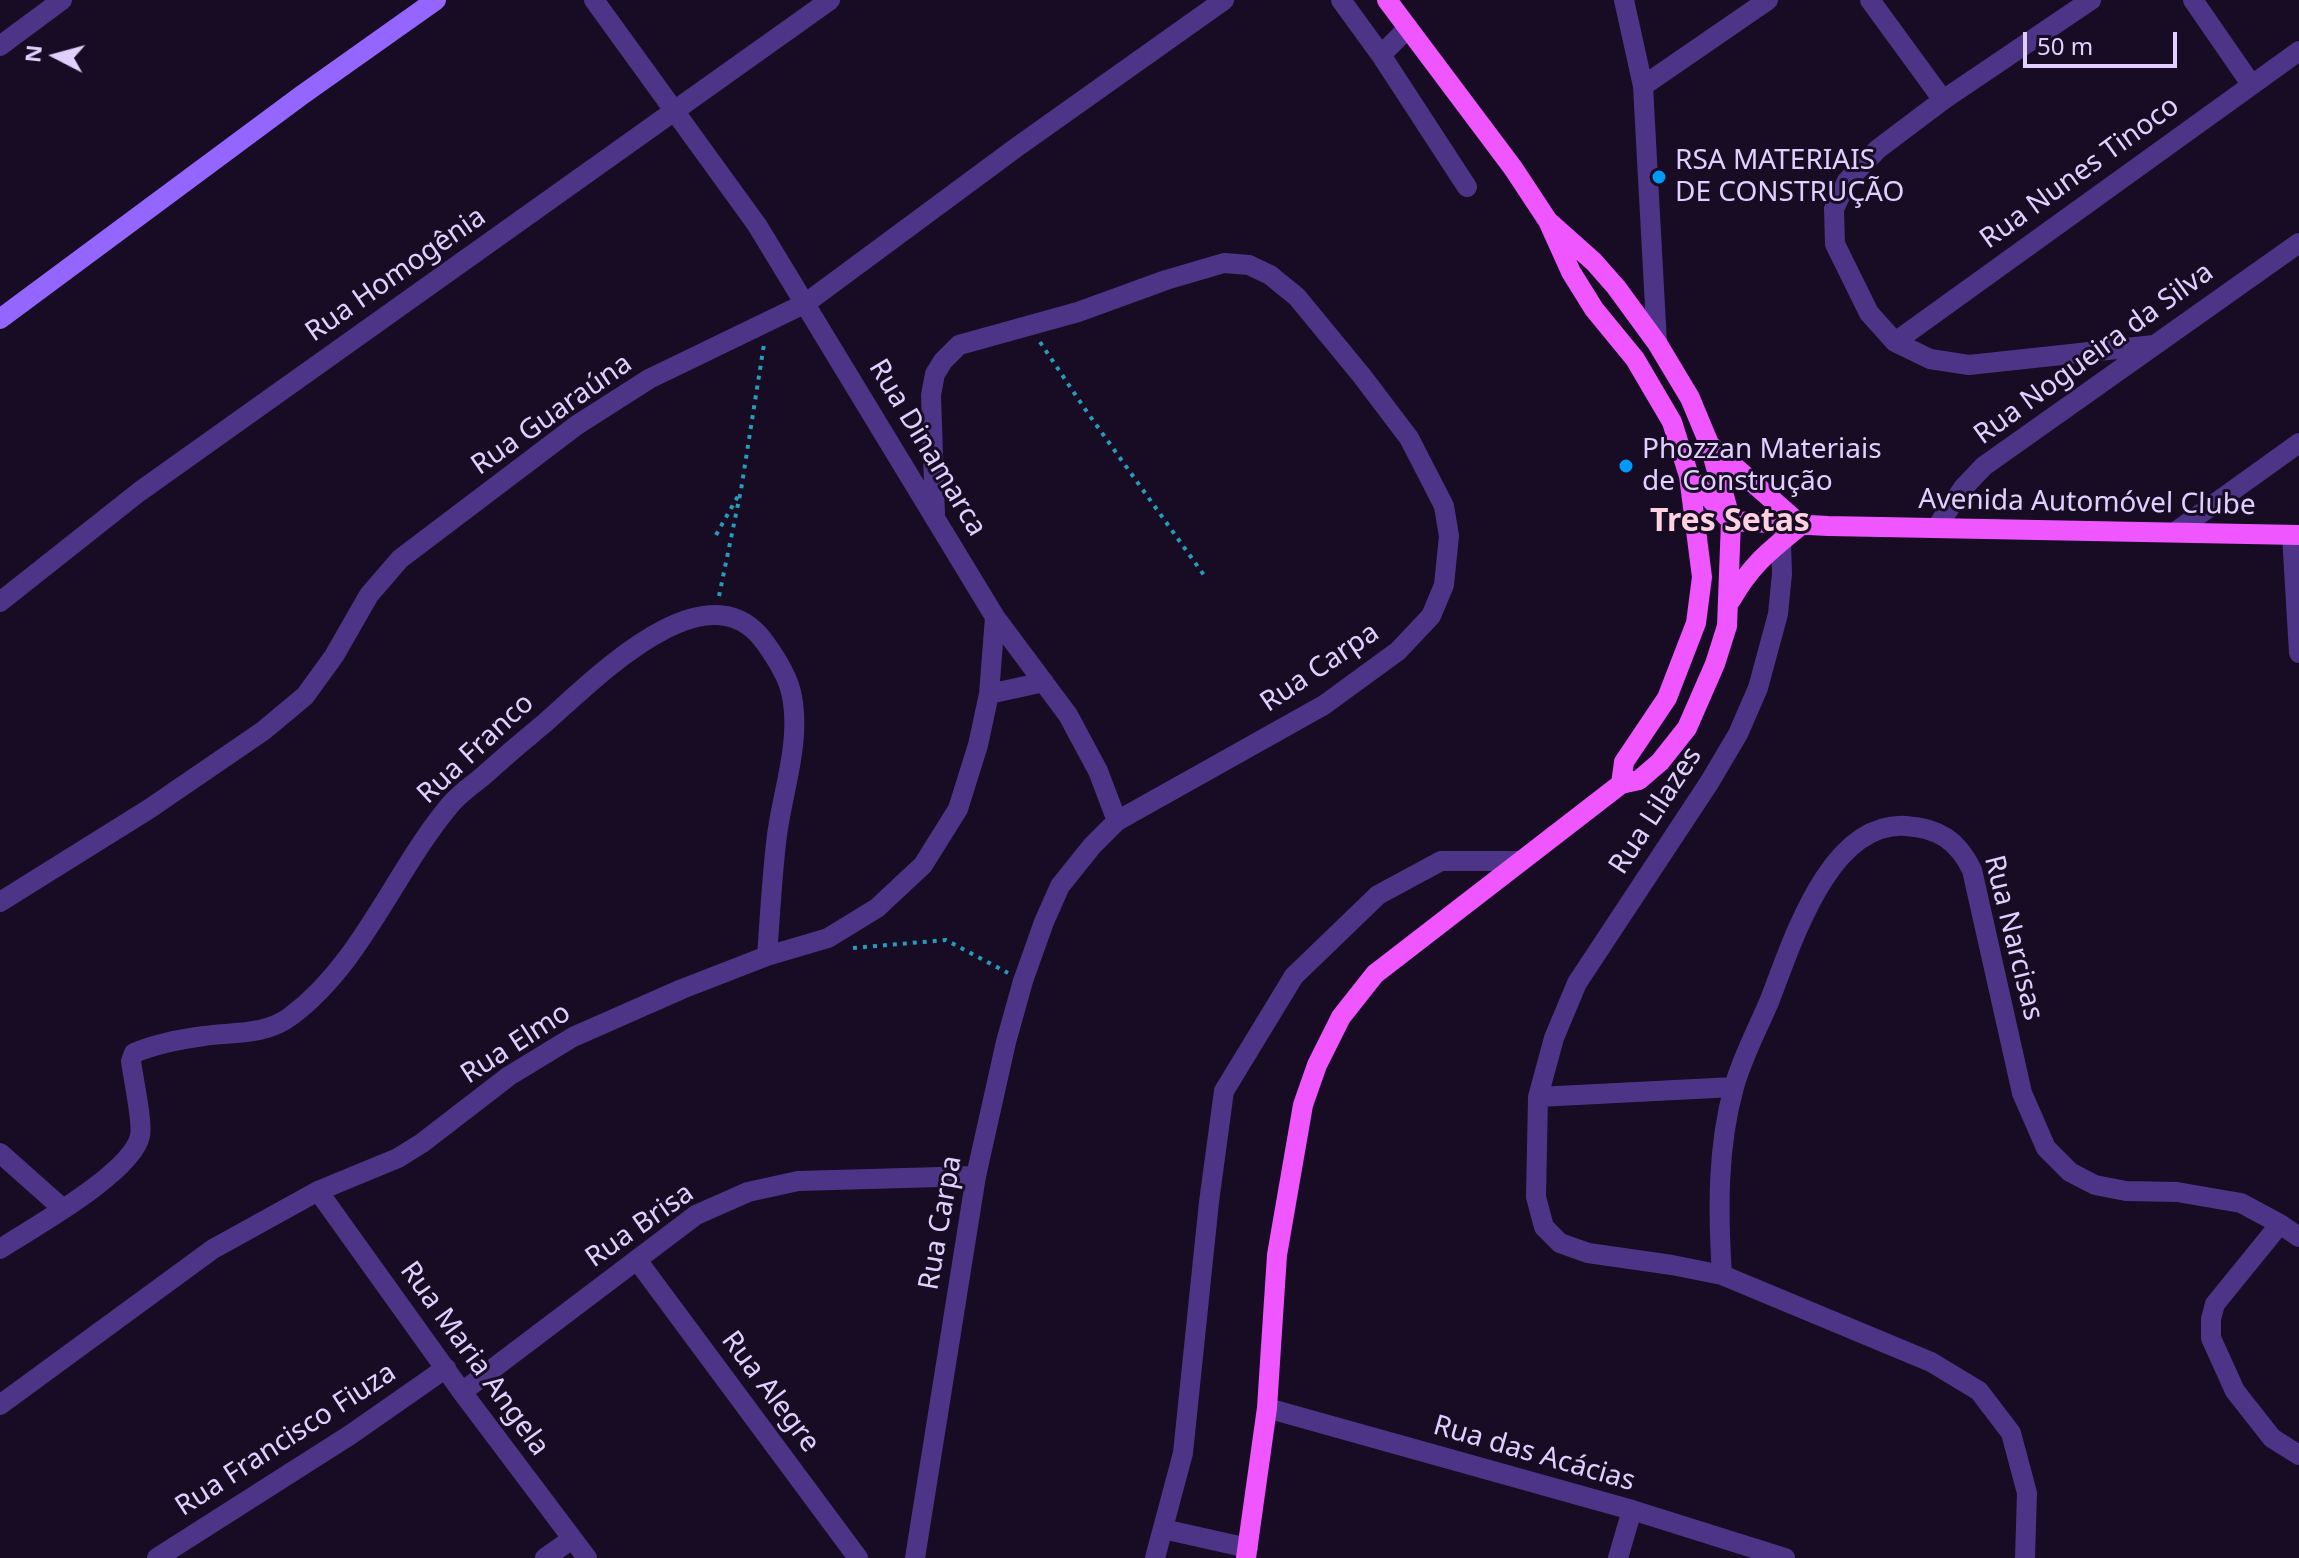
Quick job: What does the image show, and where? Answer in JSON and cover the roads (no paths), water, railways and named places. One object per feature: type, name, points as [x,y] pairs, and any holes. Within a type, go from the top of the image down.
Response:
[{"type":"main road","points":[[1387,0],[1513,168],[1548,221],[1571,272],[1594,309],[1635,359],[1672,422],[1689,476],[1702,577],[1696,623],[1667,698],[1624,762],[1621,784]]},
{"type":"main road","points":[[1247,1553],[1267,1408],[1277,1255],[1303,1105],[1317,1065],[1341,1017],[1375,974],[1621,784],[1639,780],[1660,762],[1687,728],[1715,664],[1727,626],[1731,521],[1710,446],[1690,398],[1657,343],[1609,279],[1548,221]]},
{"type":"main road","points":[[1710,446],[1801,525],[1764,554],[1745,576],[1729,604]]},
{"type":"main road","points":[[1689,476],[1731,521]]},
{"type":"main road","points":[[1702,577],[1731,521]]},
{"type":"main road","name":"Avenida Automóvel Clube","points":[[1731,521],[2296,535]]},
{"type":"street","points":[[0,46],[62,0]]},
{"type":"street","points":[[0,319],[436,0]]},
{"type":"street","name":"Rua Dinamarca","points":[[594,0],[757,225],[995,617],[1068,715],[1098,771],[1117,821]]},
{"type":"street","name":"Rua Homogênia","points":[[0,602],[139,492],[830,0]]},
{"type":"street","name":"Rua Guaraúna","points":[[0,902],[149,809],[263,731],[305,696],[334,656],[369,595],[400,559],[577,425],[649,379],[806,303],[1017,147],[1224,0]]},
{"type":"street","points":[[1341,0],[1381,55],[1467,187]]},
{"type":"street","points":[[1624,0],[1643,86],[1657,343]]},
{"type":"street","points":[[1643,86],[1768,0]]},
{"type":"street","points":[[1870,0],[1943,100]]},
{"type":"street","points":[[2091,0],[1943,100],[1878,149],[1847,181],[1834,209],[1835,244],[1869,313],[1895,342],[1930,359],[1969,365],[2154,345]]},
{"type":"street","points":[[2193,0],[2251,84]]},
{"type":"street","points":[[1381,55],[1408,28]]},
{"type":"street","name":"Rua Nunes Tinoco","points":[[1895,342],[2299,51]]},
{"type":"street","name":"Rua Nogueira da Silva","points":[[1936,528],[1963,488],[1984,466],[2299,243]]},
{"type":"street","name":"Rua Carpa","points":[[915,1558],[976,1176],[1023,981],[1060,886],[1117,821],[1324,705],[1398,651],[1431,616],[1444,585],[1449,536],[1444,506],[1409,438],[1327,331],[1297,297],[1270,275],[1249,265],[1224,263],[1030,327],[992,334],[959,345],[935,374],[931,395],[935,514]]},
{"type":"street","points":[[2175,532],[2299,443]]},
{"type":"street","points":[[2296,535],[2299,653]]},
{"type":"street","name":"Rua Lilazes","points":[[1781,541],[1778,614],[1758,688],[1738,734],[1577,983],[1554,1038],[1538,1097],[1536,1197],[1544,1227],[1560,1243],[1588,1253],[1722,1275],[1931,1362],[1979,1391],[2011,1433],[2027,1493],[2025,1558]]},
{"type":"street","name":"Rua Franco","points":[[0,1249],[97,1186],[130,1155],[140,1135],[131,1061],[134,1053],[147,1047],[204,1036],[257,1030],[289,1019],[318,993],[352,951],[407,862],[452,802],[615,662],[662,630],[715,614],[740,620],[759,633],[778,661],[791,692],[794,740],[777,834],[767,956]]},
{"type":"street","name":"Rua Elmo","points":[[0,1405],[213,1249],[318,1191],[398,1158],[509,1076],[573,1037],[767,956],[828,938],[877,908],[923,865],[958,809],[978,745],[989,694],[995,617]]},
{"type":"street","points":[[989,694],[1044,682]]},
{"type":"street","name":"Rua Narcisas","points":[[1722,1275],[1719,1189],[1734,1087],[1807,906],[1841,855],[1867,834],[1891,825],[1922,827],[1952,841],[1962,850],[1972,870],[2022,1093],[2046,1148],[2070,1172],[2095,1185],[2126,1191],[2177,1192],[2241,1203],[2299,1237]]},
{"type":"street","points":[[1155,1558],[1183,1453],[1209,1202],[1224,1091],[1294,976],[1378,895],[1441,861],[1520,861]]},
{"type":"street","points":[[1538,1097],[1734,1087]]},
{"type":"street","points":[[0,1153],[62,1208]]},
{"type":"street","name":"Rua Brisa","points":[[462,1392],[696,1215],[748,1192],[798,1181],[976,1176]]},
{"type":"street","name":"Rua Maria Angela","points":[[318,1191],[462,1392],[587,1558]]},
{"type":"street","points":[[2280,1224],[2215,1304],[2211,1338],[2235,1391],[2272,1438],[2299,1455]]},
{"type":"street","name":"Rua Alegre","points":[[637,1260],[858,1558]]},
{"type":"street","name":"Rua Francisco Fiuza","points":[[157,1558],[350,1435],[446,1368]]},
{"type":"street","name":"Rua das Acácias","points":[[1267,1408],[1632,1510],[1785,1558]]},
{"type":"street","points":[[1618,1558],[1632,1510]]},
{"type":"street","points":[[1163,1529],[1247,1553]]},
{"type":"street","points":[[545,1558],[572,1539]]},
{"type":"place","name":"RSA MATERIAIS DE CONSTRUÇÃO","points":[[1659,177]]},
{"type":"place","name":"Phozzan Materiais de Construção","points":[[1626,466]]},
{"type":"district","name":"Tres Setas","points":[[1730,522]]}]
